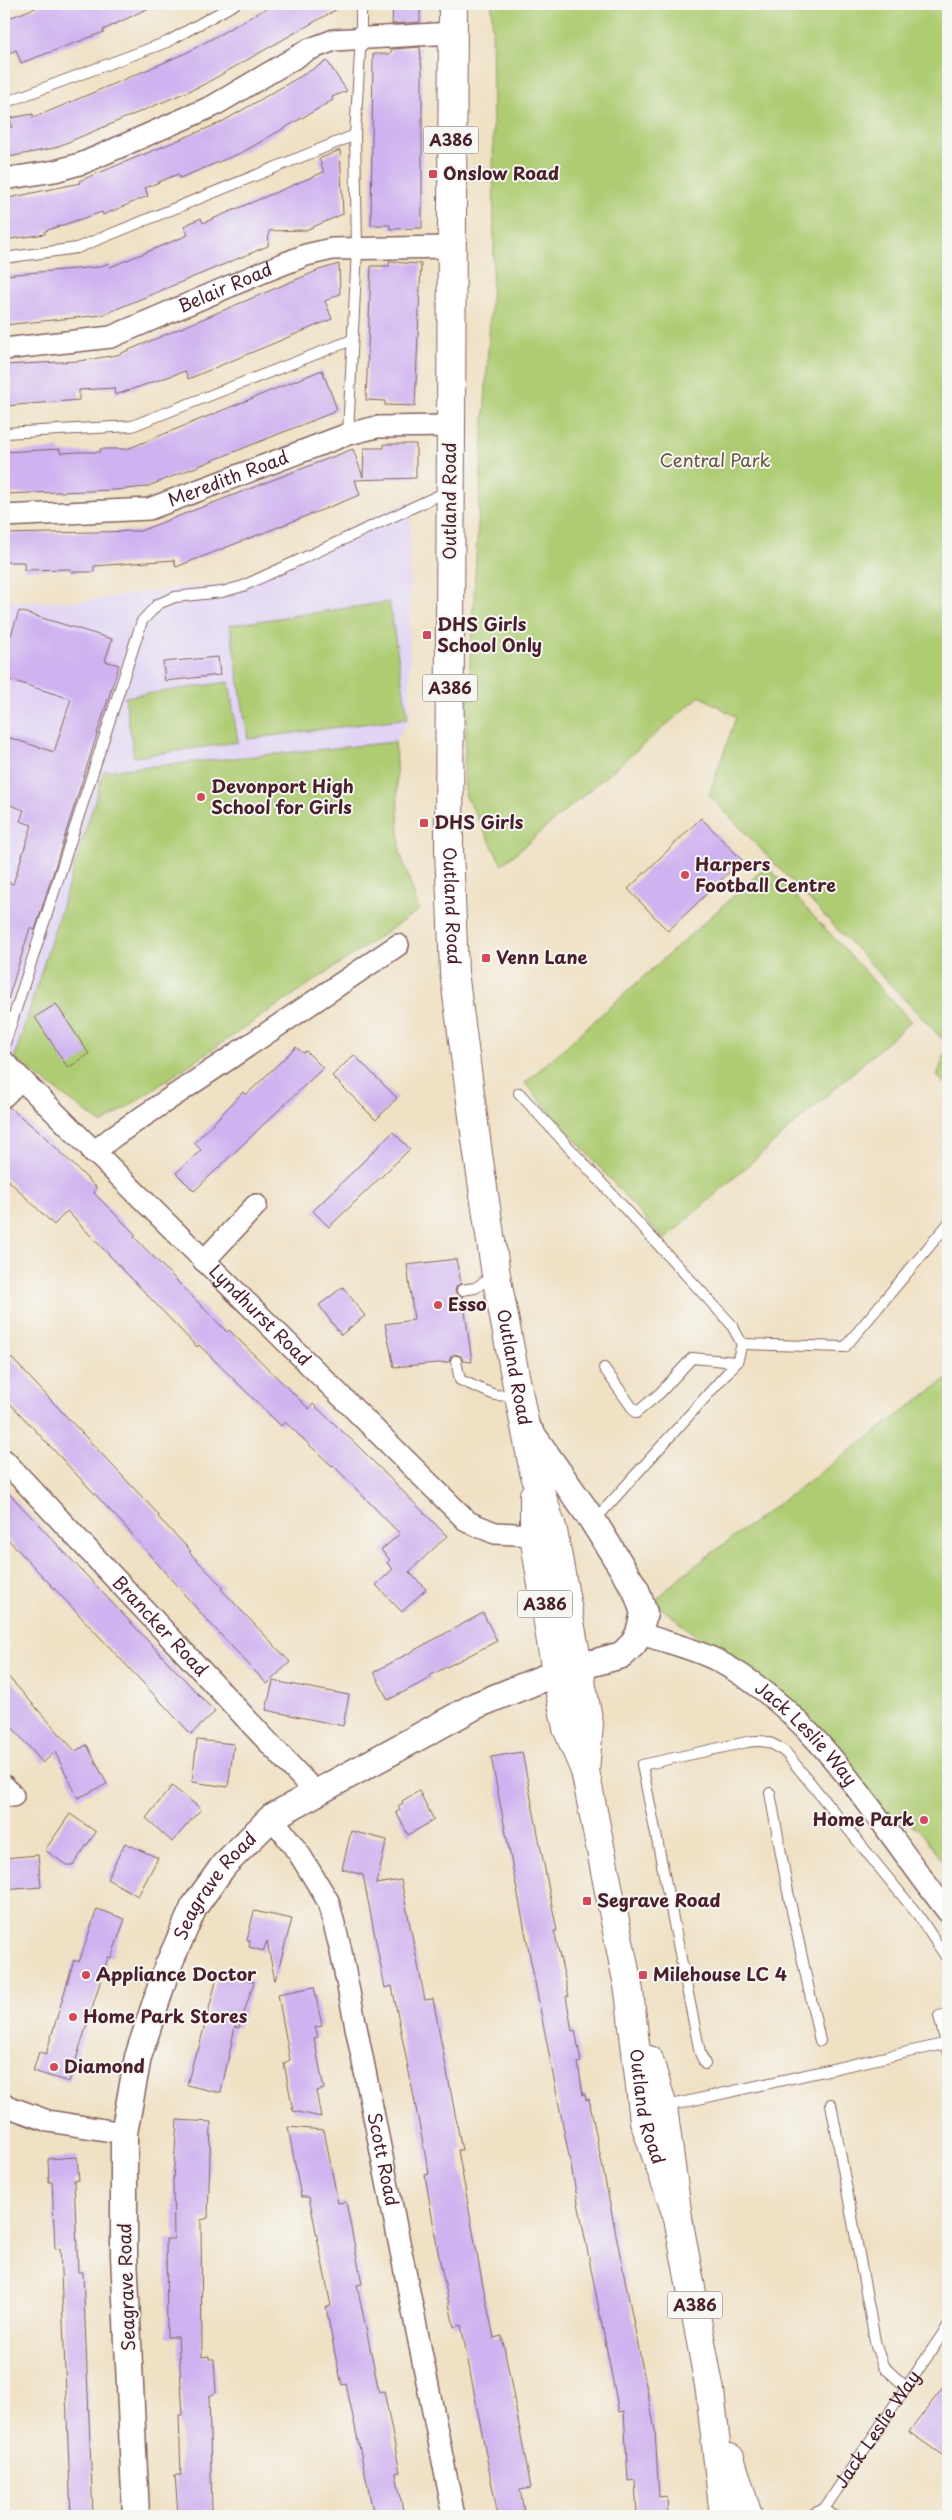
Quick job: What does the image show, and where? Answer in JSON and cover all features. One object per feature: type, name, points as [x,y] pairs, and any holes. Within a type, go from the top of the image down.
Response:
[{"type":"main road","name":"Outland Road","points":[[455,5],[452,33],[450,247],[449,849],[454,972],[496,1275],[534,1472],[553,1532],[567,1670],[567,1728],[586,1771],[653,2109],[678,2218],[710,2392],[724,2516]]},
{"type":"main road","name":"Outland Road","points":[[534,1472],[534,1535],[567,1670]]},
{"type":"main road","name":"Outland Road","points":[[710,2392],[748,2516]]},
{"type":"street","points":[[4,179],[55,171],[83,163],[213,106],[308,50],[334,40],[361,36],[452,33]]},
{"type":"street","name":"Belair Road","points":[[4,349],[111,338],[306,255],[332,249],[450,247]]},
{"type":"street","name":"Meredith Road","points":[[4,516],[149,510],[348,434],[377,427],[450,426]]},
{"type":"street","points":[[93,1153],[114,1136],[398,945]]},
{"type":"street","name":"Lyndhurst Road","points":[[4,1062],[93,1153],[351,1403],[468,1522],[495,1533],[534,1535]]},
{"type":"street","points":[[4,1096],[21,1079]]},
{"type":"street","points":[[204,1261],[256,1206]]},
{"type":"street","points":[[526,1426],[594,1522],[636,1590],[644,1613],[639,1633]]},
{"type":"street","name":"Brancker Road","points":[[4,1460],[315,1792]]},
{"type":"street","name":"Seagrave Road","points":[[136,2516],[124,2255],[124,2133],[138,2058],[167,1968],[194,1907],[224,1865],[272,1817],[478,1705],[567,1670],[622,1655],[634,1643],[639,1633]]},
{"type":"street","name":"Jack Leslie Way","points":[[639,1633],[717,1660],[768,1693],[841,1768],[948,1912]]},
{"type":"street","name":"Scott Road","points":[[272,1817],[300,1855],[328,1902],[340,1947],[454,2516]]},
{"type":"street","points":[[4,2105],[48,2121],[124,2133]]},
{"type":"lane","points":[[4,103],[167,42],[235,4]]},
{"type":"lane","points":[[348,434],[357,249],[355,135],[361,4]]},
{"type":"lane","points":[[4,258],[77,248],[355,135]]},
{"type":"lane","points":[[4,433],[132,426],[352,340]]},
{"type":"lane","points":[[4,1046],[142,621],[158,604],[175,597],[222,592],[244,586],[450,490]]},
{"type":"lane","points":[[519,1094],[731,1324],[742,1344],[737,1362],[594,1522]]},
{"type":"lane","points":[[742,1344],[845,1347],[948,1224]]},
{"type":"lane","points":[[462,1290],[475,1288],[496,1275]]},
{"type":"lane","points":[[604,1368],[636,1413],[660,1393],[692,1358],[737,1362]]},
{"type":"lane","points":[[456,1361],[460,1380],[495,1395],[519,1396]]},
{"type":"lane","points":[[705,2064],[700,2053],[642,1765],[747,1742],[763,1740],[773,1742],[786,1753],[918,1915],[948,1960]]},
{"type":"lane","points":[[770,1793],[788,1892],[820,2041]]},
{"type":"lane","points":[[653,2109],[948,2046],[939,2016],[948,2014]]},
{"type":"lane","points":[[831,2104],[876,2346],[883,2366],[906,2387]]},
{"type":"lane","name":"Jack Leslie Way","points":[[824,2509],[948,2326]]},
{"type":"lane","points":[[810,2516],[824,2509],[834,2516]]},
{"type":"shaded area","name":"Devonport High School for Girls","points":[[410,502],[410,718],[395,742],[400,852],[419,910],[102,1124],[14,1059],[4,1049],[4,602],[84,601],[179,588],[229,584],[307,553],[350,526]]},
{"type":"green space","name":"Central Park","points":[[492,4],[948,4],[948,1045],[709,795],[736,717],[700,696],[502,865],[465,794],[464,766],[494,248]]},
{"type":"green space","points":[[389,602],[408,718],[248,739],[230,625]]},
{"type":"green space","points":[[229,682],[238,742],[134,757],[125,697]]},
{"type":"green space","points":[[395,742],[400,852],[419,910],[102,1124],[14,1059],[104,771]]},
{"type":"green space","points":[[767,866],[911,1021],[664,1240],[525,1083]]},
{"type":"green space","points":[[948,1045],[948,1086],[937,1076]]},
{"type":"green space","points":[[948,1378],[948,1868],[918,1828],[884,1812],[824,1739],[654,1602],[681,1576]]},
{"type":"building","points":[[45,4],[157,4],[103,30],[104,32],[21,63],[16,50],[4,55],[4,20]]},
{"type":"building","points":[[274,4],[346,4],[201,86],[54,148],[4,158],[4,128],[12,127],[10,118],[33,114],[33,118],[163,63],[188,52]]},
{"type":"building","points":[[393,4],[420,4],[420,22],[392,24]]},
{"type":"building","points":[[420,47],[422,72],[422,228],[390,229],[390,225],[371,225],[373,54],[390,54],[392,49]]},
{"type":"building","points":[[327,61],[347,91],[332,97],[333,100],[243,152],[180,178],[178,174],[145,188],[148,196],[103,215],[102,212],[45,231],[45,234],[4,240],[4,199],[80,183],[79,181],[220,123]]},
{"type":"building","points":[[340,150],[343,214],[306,230],[269,231],[268,246],[102,315],[4,325],[4,275],[98,267],[109,263],[110,267],[188,235],[184,226],[201,218],[203,223],[324,172],[319,159]]},
{"type":"building","points":[[389,262],[421,264],[415,406],[385,405],[385,401],[366,400],[371,266],[389,266]]},
{"type":"building","points":[[339,264],[340,294],[325,301],[332,319],[188,379],[185,371],[115,395],[114,388],[79,390],[79,400],[4,406],[4,365],[79,361],[117,355],[319,270]]},
{"type":"building","points":[[322,370],[337,409],[334,412],[146,487],[4,494],[4,452],[60,449],[60,453],[100,452],[100,449],[127,449]]},
{"type":"building","points":[[384,444],[416,444],[416,478],[355,480],[360,495],[176,567],[174,560],[94,566],[94,572],[71,572],[71,569],[24,570],[24,562],[4,562],[4,534],[140,531],[353,449],[363,477],[364,448],[384,448]]},
{"type":"building","points":[[19,611],[112,639],[105,661],[119,665],[35,930],[30,928],[8,999],[4,999],[4,881],[13,884],[32,825],[20,821],[24,810],[4,803],[4,736],[54,752],[71,699],[4,678],[4,632],[11,635]]},
{"type":"building","points":[[218,657],[220,675],[165,681],[163,662]]},
{"type":"building","name":"Harpers Football Centre","points":[[701,818],[742,860],[668,931],[628,889]]},
{"type":"building","points":[[56,1004],[89,1054],[68,1068],[35,1017]]},
{"type":"building","points":[[296,1047],[303,1053],[306,1051],[323,1068],[194,1191],[176,1173],[201,1150],[194,1143],[243,1092],[246,1095]]},
{"type":"building","points":[[354,1055],[397,1098],[376,1120],[332,1076]]},
{"type":"building","points":[[9,1107],[43,1135],[96,1187],[94,1193],[136,1235],[134,1237],[227,1332],[229,1330],[309,1409],[313,1404],[356,1444],[447,1536],[409,1572],[426,1589],[402,1612],[376,1585],[393,1569],[387,1563],[390,1560],[381,1550],[400,1534],[333,1465],[285,1422],[281,1426],[199,1345],[197,1347],[67,1211],[54,1225],[4,1176],[4,1108]]},
{"type":"building","points":[[393,1132],[410,1149],[329,1227],[313,1211]]},
{"type":"building","name":"Esso","points":[[456,1259],[461,1283],[456,1287],[455,1292],[463,1297],[472,1362],[463,1361],[461,1356],[455,1354],[451,1356],[449,1362],[394,1367],[385,1324],[414,1320],[407,1265]]},
{"type":"building","points":[[343,1287],[365,1316],[341,1335],[319,1305]]},
{"type":"building","points":[[4,1350],[159,1515],[158,1517],[191,1551],[189,1552],[223,1587],[221,1589],[290,1662],[267,1684],[205,1618],[121,1522],[4,1397]]},
{"type":"building","points":[[4,1488],[215,1712],[191,1734],[4,1535]]},
{"type":"building","points":[[483,1613],[497,1641],[429,1676],[431,1678],[388,1700],[374,1672]]},
{"type":"building","points":[[4,1672],[75,1751],[87,1745],[107,1784],[78,1798],[55,1752],[43,1763],[11,1726],[4,1732]]},
{"type":"building","points":[[273,1681],[349,1695],[343,1726],[266,1710]]},
{"type":"building","points":[[197,1740],[234,1744],[228,1787],[192,1782]]},
{"type":"building","points":[[522,1752],[557,1931],[554,1931],[569,1996],[566,1996],[572,2031],[575,2030],[581,2062],[578,2063],[583,2095],[585,2094],[586,2100],[589,2099],[655,2430],[659,2497],[667,2496],[668,2516],[637,2516],[635,2480],[628,2481],[624,2411],[619,2412],[491,1757]]},
{"type":"building","points":[[172,1786],[201,1809],[172,1842],[146,1818]]},
{"type":"building","points":[[419,1791],[434,1820],[408,1835],[396,1812],[400,1810],[398,1806],[403,1803],[402,1801]]},
{"type":"building","points":[[70,1814],[96,1832],[73,1865],[66,1865],[45,1850]]},
{"type":"building","points":[[351,1831],[387,1840],[376,1884],[401,1880],[425,2000],[433,1999],[462,2150],[458,2150],[482,2281],[494,2338],[502,2336],[531,2488],[520,2490],[525,2516],[498,2516],[461,2325],[454,2327],[438,2252],[425,2175],[429,2174],[392,1986],[385,1988],[363,1875],[342,1869]]},
{"type":"building","points":[[125,1843],[158,1858],[138,1896],[107,1879]]},
{"type":"building","points":[[38,1855],[41,1887],[4,1890],[4,1858]]},
{"type":"building","points":[[97,1909],[125,1919],[111,1958],[108,1957],[69,2082],[33,2071],[39,2052],[46,2054],[74,1960],[79,1962]]},
{"type":"building","points":[[254,1911],[292,1919],[275,1981],[267,1941],[263,1951],[249,1947],[250,1941],[247,1940]]},
{"type":"building","points":[[219,1970],[254,1982],[239,2028],[235,2027],[221,2092],[216,2092],[187,2085]]},
{"type":"building","points":[[314,1987],[322,2026],[315,2027],[318,2037],[314,2038],[324,2089],[316,2091],[321,2117],[293,2111],[284,2063],[290,2060],[278,1994]]},
{"type":"building","points":[[177,2120],[211,2122],[208,2218],[201,2220],[202,2357],[209,2356],[209,2359],[214,2359],[216,2393],[209,2396],[212,2510],[208,2510],[208,2513],[178,2514],[175,2475],[181,2475],[179,2415],[183,2415],[178,2337],[167,2337],[166,2239],[174,2239],[173,2180]]},
{"type":"building","points":[[288,2127],[324,2130],[338,2203],[346,2202],[362,2284],[357,2285],[379,2392],[384,2391],[400,2472],[396,2473],[404,2516],[374,2516],[346,2384],[342,2385],[335,2354],[326,2307],[331,2306],[309,2197],[301,2197]]},
{"type":"building","points":[[77,2157],[79,2180],[74,2180],[78,2272],[83,2272],[93,2516],[71,2516],[60,2248],[55,2249],[52,2182],[49,2182],[48,2159]]},
{"type":"building","points":[[948,2381],[948,2459],[909,2432]]},
{"type":"place","name":"Onslow Road","points":[[433,174]]},
{"type":"place","name":"DHS Girls School Only","points":[[427,635]]},
{"type":"place","name":"Devonport High School for Girls","points":[[201,797]]},
{"type":"place","name":"DHS Girls","points":[[424,823]]},
{"type":"place","name":"Harpers Football Centre","points":[[685,875]]},
{"type":"place","name":"Venn Lane","points":[[486,958]]},
{"type":"place","name":"Esso","points":[[438,1305]]},
{"type":"place","name":"Home Park","points":[[924,1820]]},
{"type":"place","name":"Segrave Road","points":[[587,1901]]},
{"type":"place","name":"Appliance Doctor","points":[[86,1975]]},
{"type":"place","name":"Milehouse LC 4","points":[[643,1975]]},
{"type":"place","name":"Home Park Stores","points":[[73,2017]]},
{"type":"place","name":"Diamond","points":[[54,2067]]}]
